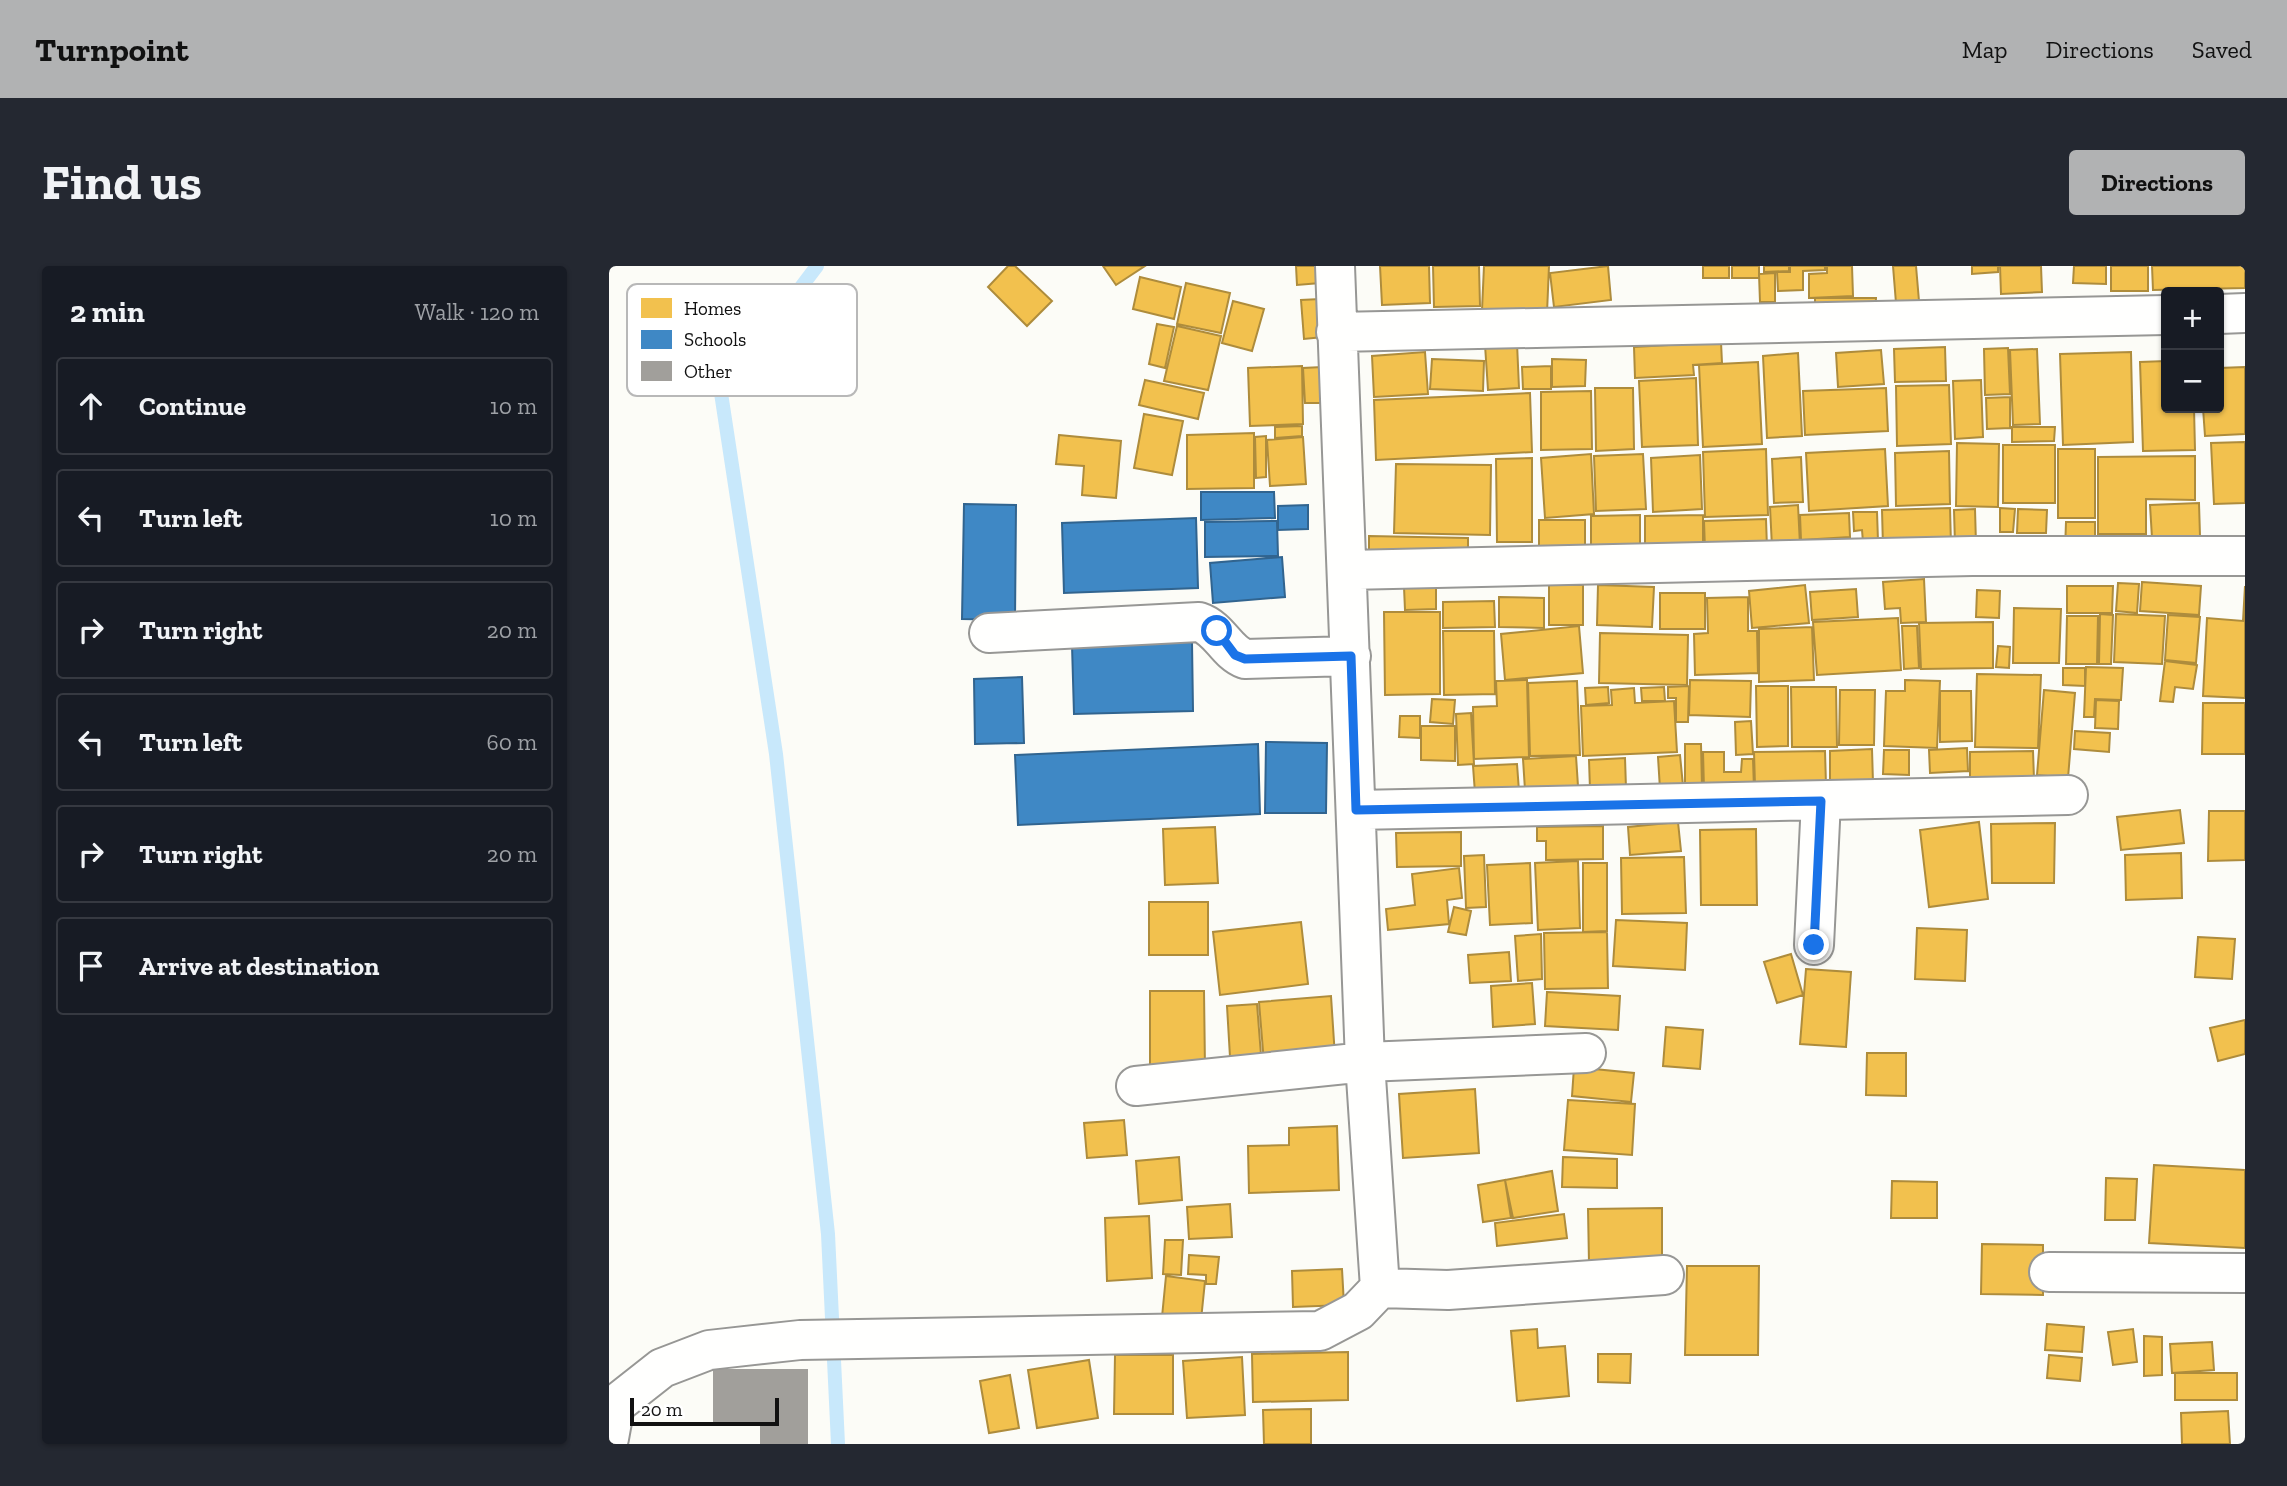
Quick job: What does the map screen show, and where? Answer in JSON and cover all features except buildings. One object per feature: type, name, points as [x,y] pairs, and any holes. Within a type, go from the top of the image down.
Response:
[{"type":"street","points":[[609,1438],[615,1405],[662,1368],[709,1350],[800,1339],[1320,1331],[1358,1311],[1380,1288],[1365,1062],[1335,266]]},
{"type":"street","points":[[2224,314],[2245,313]]},
{"type":"street","points":[[1336,332],[2161,315]]},
{"type":"street","points":[[1348,570],[1959,556],[2245,556]]},
{"type":"street","points":[[989,633],[1199,622],[1209,625],[1235,655],[1245,659],[1351,656]]},
{"type":"street","points":[[1356,810],[2068,795]]},
{"type":"street","points":[[1814,945],[1821,801]]},
{"type":"street","points":[[1136,1086],[1365,1062],[1586,1054]]},
{"type":"street","points":[[2049,1272],[2245,1273]]},
{"type":"street","points":[[1380,1288],[1447,1290],[1664,1275]]},
{"type":"waterway","points":[[803,284],[817,266]]},
{"type":"waterway","points":[[721,396],[776,754],[828,1234],[838,1444]]},
{"type":"route","points":[[1217,631],[1235,655],[1245,659],[1351,656],[1356,810],[1821,801],[1814,945]]}]
